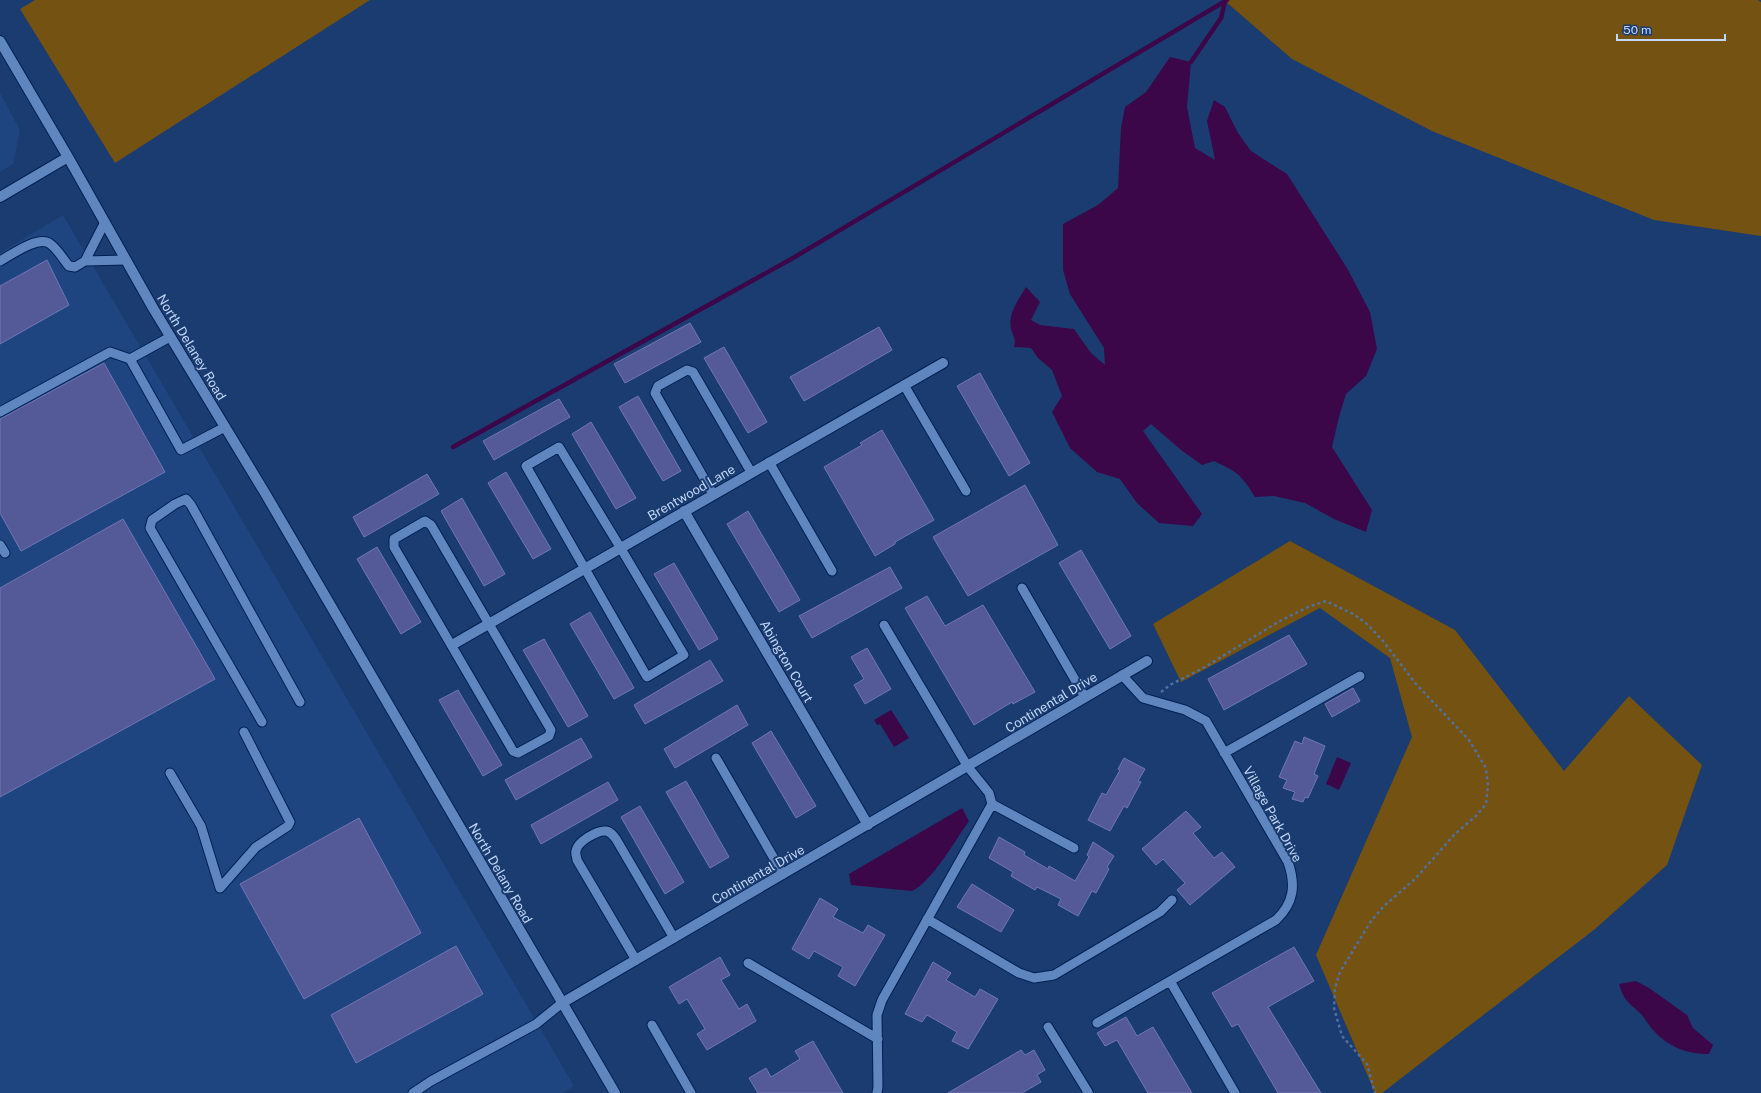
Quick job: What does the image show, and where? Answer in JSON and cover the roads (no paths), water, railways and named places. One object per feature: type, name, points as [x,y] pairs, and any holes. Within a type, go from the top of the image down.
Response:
[{"type":"street","name":"North Delaney Road","points":[[0,40],[170,337],[225,427],[365,665]]},
{"type":"street","points":[[0,197],[68,157]]},
{"type":"street","name":"Brentwood Lane","points":[[452,645],[620,547],[943,363]]},
{"type":"street","name":"Abington Court","points":[[684,511],[868,825]]},
{"type":"street","name":"Continental Drive","points":[[562,1003],[1147,661]]},
{"type":"street","name":"North Delany Road","points":[[365,665],[615,1093]]},
{"type":"lane","points":[[85,262],[105,222]]},
{"type":"lane","points":[[0,261],[26,246],[42,241],[48,242],[69,266],[75,267],[85,262],[126,260]]},
{"type":"lane","points":[[130,359],[170,337]]},
{"type":"lane","points":[[0,412],[110,352],[130,359],[180,450],[225,427]]},
{"type":"lane","points":[[713,494],[656,393],[658,386],[687,370],[693,372],[751,472]]},
{"type":"lane","points":[[904,385],[966,491]]},
{"type":"lane","points":[[559,447],[684,655],[647,676],[584,568],[526,466],[559,447]]},
{"type":"lane","points":[[768,462],[832,571]]},
{"type":"lane","points":[[262,722],[150,528],[152,520],[174,504],[186,499],[191,506],[300,702]]},
{"type":"lane","points":[[425,521],[431,525],[551,730],[549,736],[518,754],[513,751],[452,645],[394,547],[394,539],[425,521]]},
{"type":"lane","points":[[1022,588],[1085,697]]},
{"type":"lane","points":[[884,625],[968,766],[988,792],[992,804],[1074,848]]},
{"type":"lane","name":"Village Park Drive","points":[[1097,1023],[1276,920],[1285,911],[1290,900],[1293,876],[1288,862],[1206,721],[1186,710],[1143,698],[1122,675]]},
{"type":"lane","points":[[1224,753],[1360,676]]},
{"type":"lane","points":[[170,773],[201,826],[220,888],[256,847],[288,826],[290,822],[244,732]]},
{"type":"lane","points":[[716,758],[783,874]]},
{"type":"lane","points":[[877,1093],[877,1015],[882,1000],[992,804]]},
{"type":"lane","points":[[636,960],[577,860],[576,851],[578,846],[596,833],[603,831],[609,832],[616,839],[674,938]]},
{"type":"lane","points":[[927,919],[1019,973],[1034,978],[1054,975],[1160,912],[1172,900]]},
{"type":"lane","points":[[748,963],[878,1039]]},
{"type":"lane","points":[[1170,981],[1235,1093]]},
{"type":"lane","points":[[413,1093],[431,1081],[536,1024],[562,1003]]},
{"type":"lane","points":[[652,1025],[691,1093]]},
{"type":"lane","points":[[1048,1027],[1088,1092],[1087,1093]]},
{"type":"waterway","points":[[453,447],[793,258],[1227,0]]},
{"type":"waterway","points":[[1191,62],[1221,18],[1225,1]]}]
